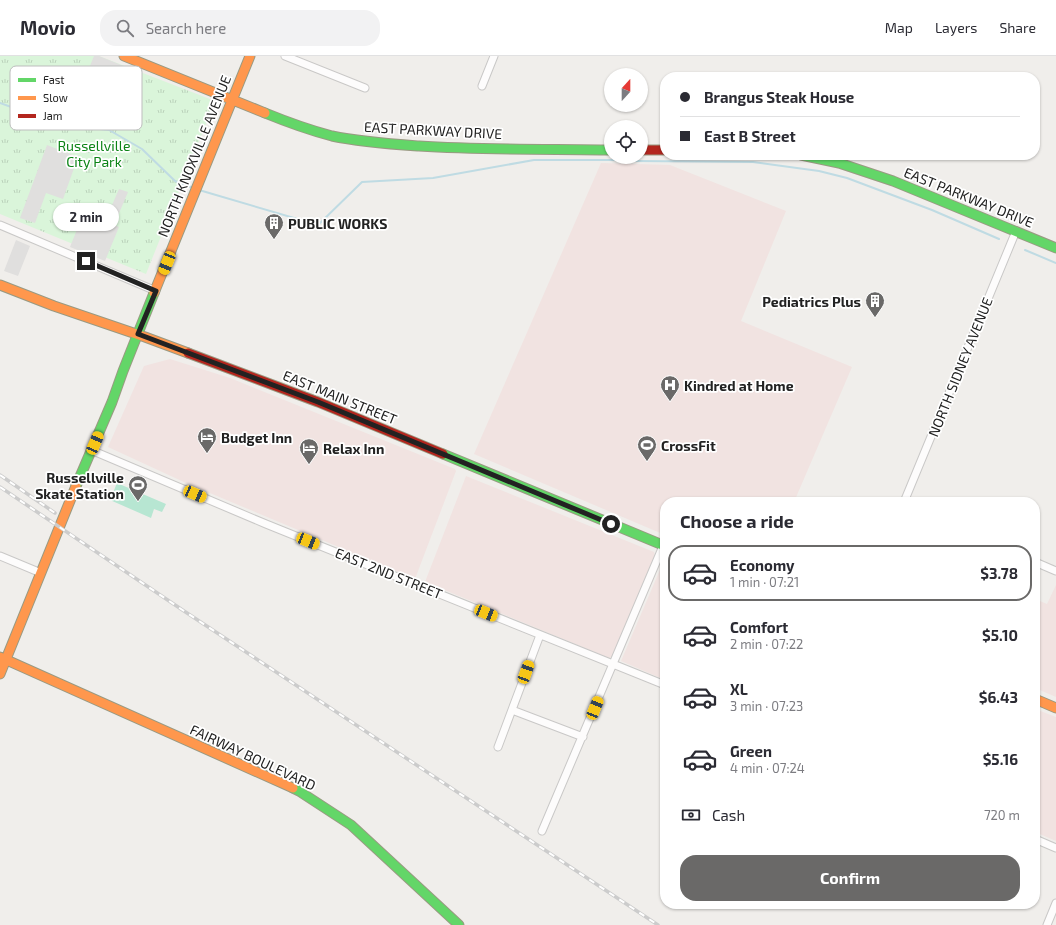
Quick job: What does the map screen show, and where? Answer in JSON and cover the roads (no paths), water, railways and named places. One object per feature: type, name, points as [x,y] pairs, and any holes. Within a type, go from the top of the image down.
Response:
[{"type":"main road","name":"NORTH KNOXVILLE AVENUE","points":[[0,674],[3,659],[41,573],[112,402],[250,56]]},
{"type":"main road","name":"EAST PARKWAY DRIVE","points":[[130,57],[279,120],[332,136],[384,144],[458,148],[604,150]]},
{"type":"main road","points":[[648,150],[660,150]]},
{"type":"main road","name":"EAST PARKWAY DRIVE","points":[[825,160],[901,184],[1056,248]]},
{"type":"main road","name":"EAST MAIN STREET","points":[[0,285],[54,306],[138,334],[318,402],[660,544]]},
{"type":"main road","name":"FAIRWAY BOULEVARD","points":[[3,659],[299,791],[351,825],[459,925]]},
{"type":"main road","points":[[1040,701],[1056,708]]},
{"type":"street","points":[[285,56],[365,88]]},
{"type":"street","points":[[482,86],[494,56]]},
{"type":"street","points":[[0,225],[156,291]]},
{"type":"street","name":"NORTH SIDNEY AVENUE","points":[[906,497],[1016,231]]},
{"type":"street","name":"EAST 2ND STREET","points":[[91,450],[266,524],[660,683]]},
{"type":"street","points":[[542,831],[660,555]]},
{"type":"street","points":[[0,556],[41,573]]},
{"type":"street","points":[[1040,564],[1056,571]]},
{"type":"street","points":[[498,747],[540,635]]},
{"type":"street","points":[[512,710],[583,737]]},
{"type":"street","points":[[1040,841],[1056,848]]},
{"type":"street","points":[[1047,925],[1056,903]]},
{"type":"waterway","points":[[0,103],[10,107]]},
{"type":"waterway","points":[[109,130],[142,149],[175,181],[193,188]]},
{"type":"waterway","points":[[199,190],[318,225],[362,182],[433,178],[534,160],[604,160]]},
{"type":"waterway","points":[[648,161],[753,162],[819,171],[847,178],[932,210],[999,239]]},
{"type":"waterway","points":[[1025,250],[1056,263]]},
{"type":"railway","points":[[0,475],[55,513]]},
{"type":"railway","points":[[0,487],[184,611],[658,925]]},
{"type":"place","name":"PUBLIC WORKS","points":[[274,240]]},
{"type":"place","name":"Pediatrics Plus","points":[[875,318]]},
{"type":"place","name":"Kindred at Home","points":[[670,402]]},
{"type":"place","name":"Budget Inn","points":[[207,454]]},
{"type":"place","name":"CrossFit","points":[[647,462]]},
{"type":"place","name":"Relax Inn","points":[[309,465]]},
{"type":"place","name":"Russellville Skate Station","points":[[138,502]]},
{"type":"park label","name":"Russellville City Park","points":[[94,154]]}]
